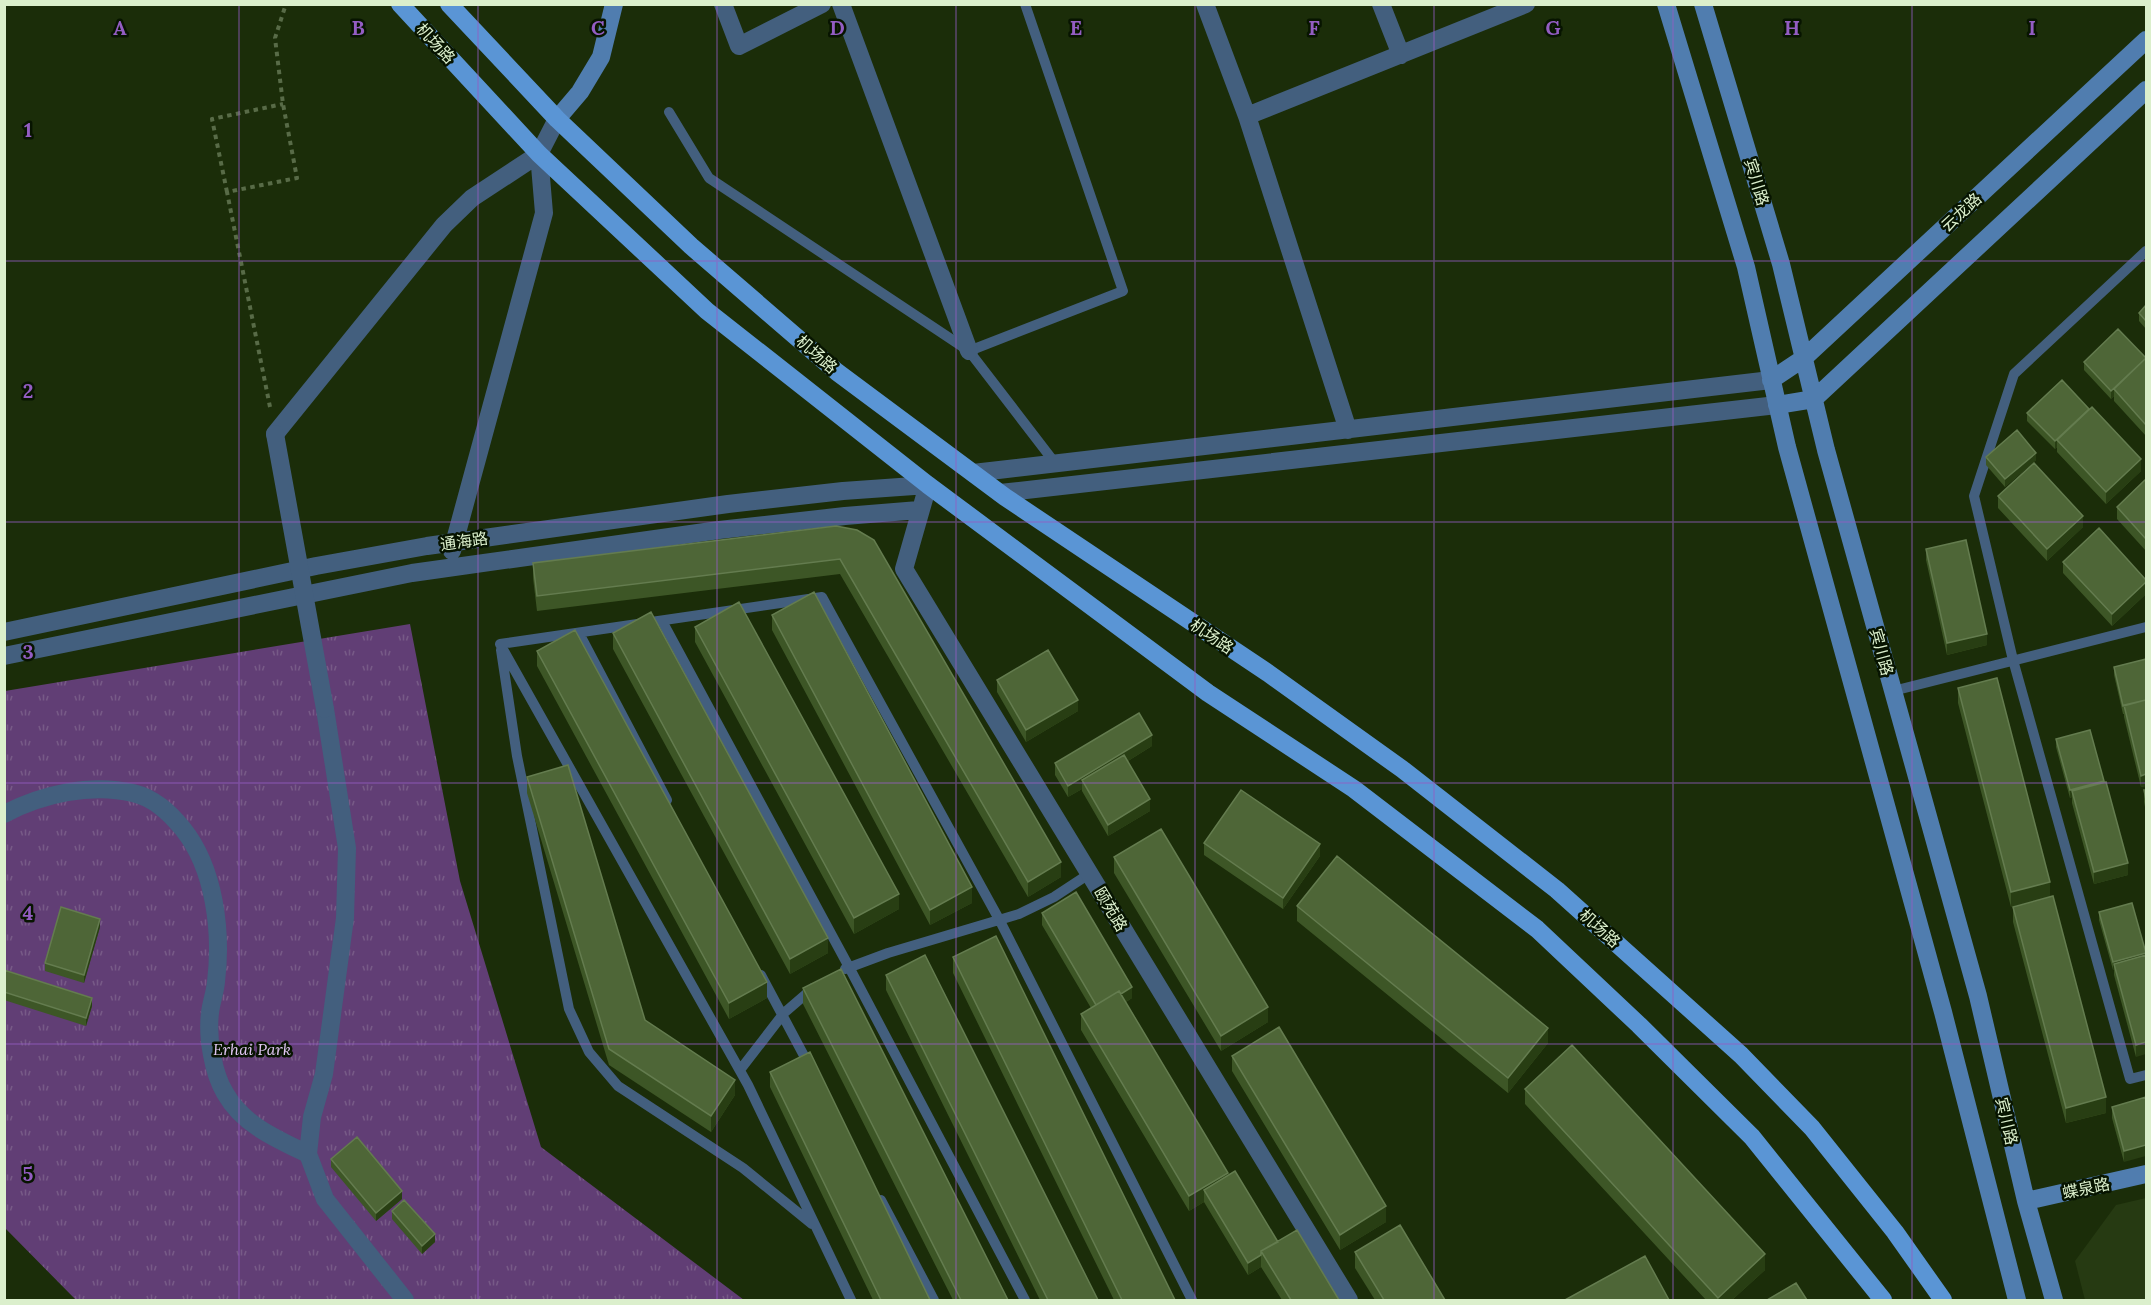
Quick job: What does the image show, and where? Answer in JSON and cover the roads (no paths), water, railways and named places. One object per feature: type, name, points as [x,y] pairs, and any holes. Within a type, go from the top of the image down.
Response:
[{"type":"main road","name":"机场路","points":[[400,4],[539,154],[707,311],[928,485],[1208,693],[1354,789],[1537,929],[1639,1025],[1752,1137],[1883,1300]]},
{"type":"main road","name":"机场路","points":[[449,4],[557,119],[691,246],[837,372],[1000,493],[1268,673],[1402,770],[1557,890],[1741,1055],[1812,1128],[1894,1232],[1943,1300]]},
{"type":"main road","points":[[557,119],[580,92],[601,57],[614,4]]},
{"type":"main road","points":[[1666,4],[1746,267],[1787,447],[1943,1012],[2016,1300]]},
{"type":"main road","name":"宾川路","points":[[1703,4],[1781,264],[1814,399],[1978,996],[2026,1201],[2054,1300]]},
{"type":"main road","name":"云龙路","points":[[1772,380],[1804,358],[2146,40]]},
{"type":"main road","points":[[1777,405],[1814,399],[2146,90]]},
{"type":"main road","name":"蝶泉路","points":[[2026,1201],[2146,1174]]},
{"type":"street","points":[[723,4],[739,46],[822,4]]},
{"type":"street","points":[[840,4],[969,351]]},
{"type":"street","points":[[1205,4],[1247,116],[1348,430]]},
{"type":"street","points":[[1381,4],[1401,55]]},
{"type":"street","points":[[1247,116],[1526,4]]},
{"type":"street","points":[[405,1300],[325,1200],[308,1154],[312,1117],[324,1074],[345,918],[347,848],[325,709],[275,434],[444,225],[472,198],[539,154],[557,119]]},
{"type":"street","points":[[447,568],[544,213],[539,154]]},
{"type":"street","points":[[973,473],[1772,380]]},
{"type":"street","points":[[1000,493],[1777,405]]},
{"type":"street","name":"颐苑路","points":[[928,485],[904,569],[1349,1300]]},
{"type":"street","name":"通海路","points":[[4,632],[327,564],[454,542],[728,504],[843,491],[928,485]]},
{"type":"street","name":"通海路","points":[[4,656],[324,590],[447,568],[719,530],[920,510]]},
{"type":"street","points":[[4,814],[19,806],[49,797],[96,789],[146,796],[176,820],[192,840],[204,868],[214,902],[218,943],[210,1036],[214,1059],[225,1093],[243,1116],[264,1132],[308,1154]]},
{"type":"lane","points":[[969,351],[1123,291],[1025,4]]},
{"type":"lane","points":[[669,112],[709,178],[969,351],[1055,463]]},
{"type":"lane","points":[[2146,251],[2014,374],[1974,496],[2013,660],[2130,1079],[2146,1075]]},
{"type":"lane","points":[[500,644],[822,597],[1000,921],[1192,1300]]},
{"type":"lane","points":[[662,621],[1025,1300]]},
{"type":"lane","points":[[1893,691],[2146,627]]},
{"type":"lane","points":[[579,633],[672,809]]},
{"type":"lane","points":[[500,644],[740,1070],[852,1300]]},
{"type":"lane","points":[[500,644],[517,756],[569,1009],[589,1052],[618,1086],[743,1168],[815,1227]]},
{"type":"lane","points":[[837,973],[927,941],[1000,921],[1034,908],[1089,874]]},
{"type":"lane","points":[[754,964],[816,1080]]},
{"type":"lane","points":[[740,1070],[795,1002],[825,980]]},
{"type":"lane","points":[[873,1185],[934,1300]]},
{"type":"park label","name":"Erhai Park","points":[[252,1049]]}]
